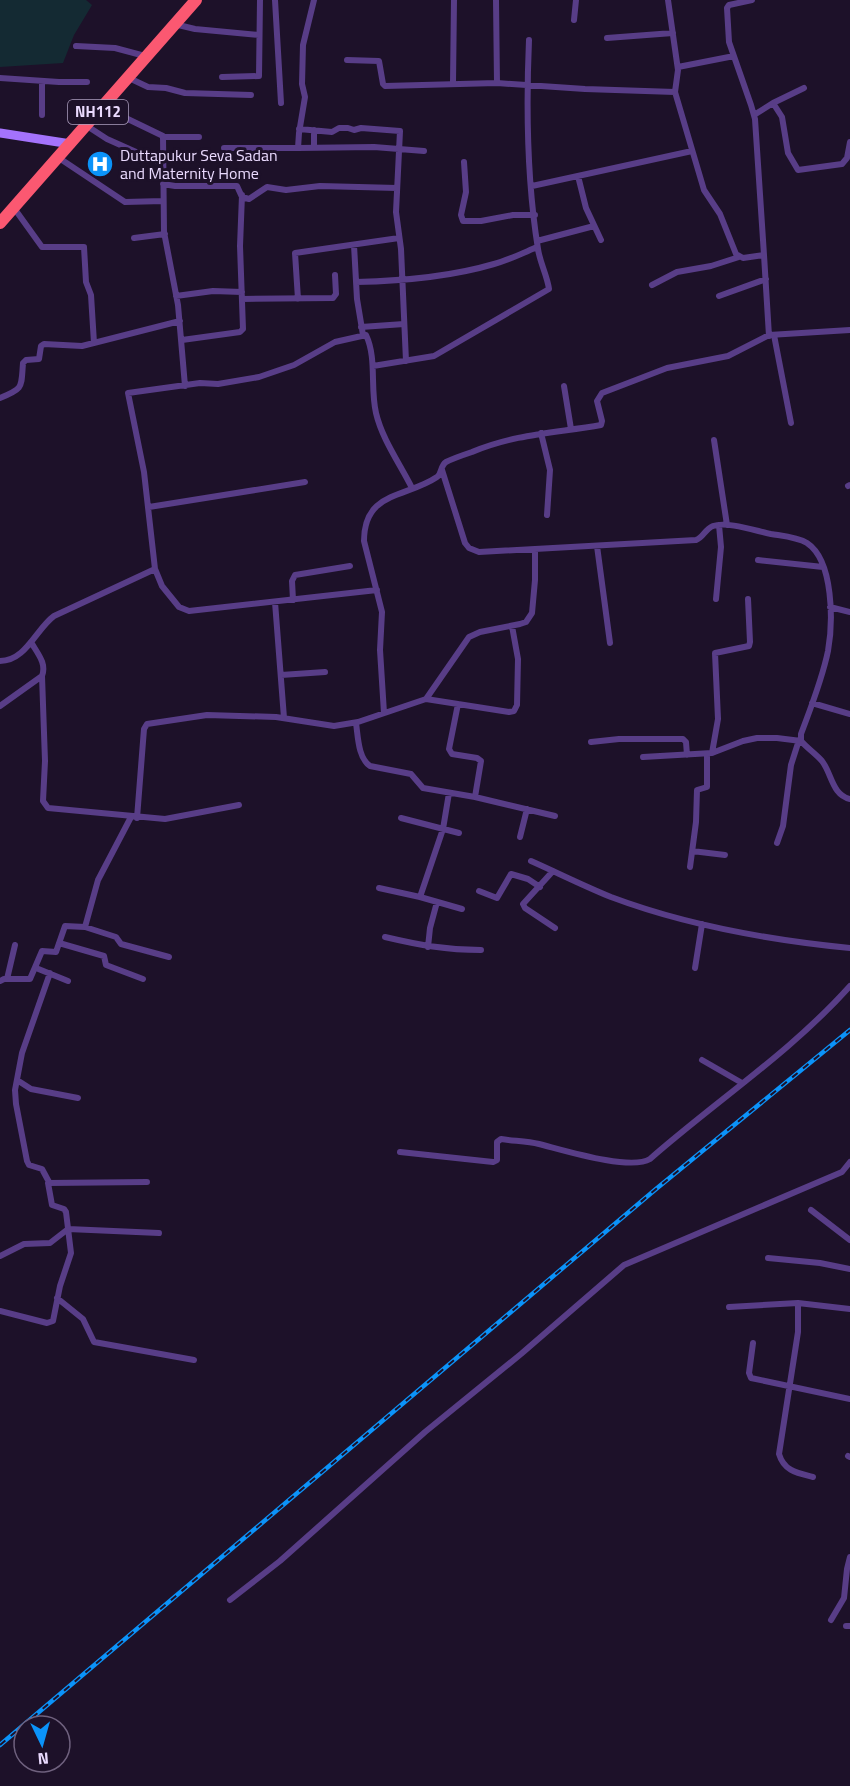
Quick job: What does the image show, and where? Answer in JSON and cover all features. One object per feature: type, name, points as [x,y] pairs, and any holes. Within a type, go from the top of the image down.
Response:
[{"type":"highway","name":"NH112","points":[[0,224],[195,0]]},
{"type":"street","points":[[222,77],[258,77],[260,0]]},
{"type":"street","points":[[275,0],[281,103]]},
{"type":"street","points":[[298,148],[305,97],[302,84],[303,45],[314,0]]},
{"type":"street","points":[[453,83],[454,0]]},
{"type":"street","points":[[496,0],[497,83]]},
{"type":"street","points":[[574,21],[576,0]]},
{"type":"street","points":[[668,0],[678,67],[675,92],[704,190],[720,213],[739,257]]},
{"type":"street","points":[[752,0],[732,3],[727,8],[728,35],[754,115],[771,335],[790,423]]},
{"type":"street","points":[[174,24],[195,29],[259,35]]},
{"type":"street","points":[[607,38],[673,33]]},
{"type":"street","points":[[373,366],[435,356],[548,291],[549,286],[537,244],[532,186],[527,85],[529,40]]},
{"type":"street","points":[[76,46],[117,48],[145,56]]},
{"type":"street","points":[[678,67],[734,56]]},
{"type":"street","points":[[347,60],[379,61],[385,86],[497,83],[585,90],[675,92]]},
{"type":"street","points":[[127,77],[150,88],[166,88],[189,93],[251,95]]},
{"type":"street","points":[[0,78],[87,82]]},
{"type":"street","points":[[42,81],[42,115]]},
{"type":"street","points":[[754,115],[804,88]]},
{"type":"street","points":[[773,103],[782,117],[788,153],[798,170],[842,164],[847,158],[850,142]]},
{"type":"street","points":[[103,107],[161,133],[164,137],[165,234],[180,321],[185,386]]},
{"type":"street","points":[[87,126],[107,139],[163,164]]},
{"type":"street","points":[[299,129],[333,132],[339,128],[398,129],[400,132],[396,212],[406,361]]},
{"type":"street","points":[[314,130],[314,148]]},
{"type":"street","points":[[0,133],[71,144]]},
{"type":"street","points":[[164,137],[199,137]]},
{"type":"street","points":[[224,148],[374,147],[424,151]]},
{"type":"street","points":[[532,186],[692,151]]},
{"type":"street","points":[[59,158],[125,202],[163,201]]},
{"type":"street","points":[[464,162],[466,192],[461,215],[463,221],[486,221],[509,215],[535,215]]},
{"type":"street","points":[[578,176],[586,208],[601,240]]},
{"type":"street","points":[[163,184],[175,186],[234,185],[238,186],[242,195],[240,246],[244,326],[242,331],[182,340]]},
{"type":"street","points":[[242,195],[243,198],[253,198],[267,187],[286,190],[320,186],[397,188]]},
{"type":"street","points":[[14,208],[42,247],[84,247],[86,282],[91,296],[94,343]]},
{"type":"street","points":[[356,282],[401,280],[493,265],[537,244],[594,226]]},
{"type":"street","points":[[134,238],[165,234]]},
{"type":"street","points":[[298,299],[295,253],[399,238]]},
{"type":"street","points":[[354,245],[361,327],[363,335],[367,337],[373,366],[374,400],[378,419],[412,488]]},
{"type":"street","points":[[652,285],[677,272],[711,266],[739,257],[764,255]]},
{"type":"street","points":[[176,296],[213,291],[242,296],[333,298],[336,294],[335,275]]},
{"type":"street","points":[[719,296],[766,279]]},
{"type":"street","points":[[0,398],[19,389],[23,363],[26,360],[39,359],[41,346],[44,344],[78,346],[180,321]]},
{"type":"street","points":[[361,327],[404,324]]},
{"type":"street","points":[[384,713],[380,650],[382,612],[364,541],[364,530],[374,507],[437,477],[446,462],[492,444],[515,437],[602,424],[597,401],[602,393],[667,368],[728,356],[771,335],[850,330]]},
{"type":"street","points":[[363,335],[332,343],[294,365],[260,377],[218,384],[202,383],[128,393],[144,472],[155,569],[162,586],[179,607],[189,611],[376,590]]},
{"type":"street","points":[[564,386],[572,429]]},
{"type":"street","points":[[541,434],[550,470],[547,515]]},
{"type":"street","points":[[714,440],[723,525],[716,599]]},
{"type":"street","points":[[442,469],[465,543],[469,548],[478,552],[696,540],[701,538],[708,528],[723,525],[806,543],[818,556],[827,579],[830,607],[828,650],[813,703],[791,765],[783,826],[777,843]]},
{"type":"street","points":[[149,507],[306,482]]},
{"type":"street","points":[[597,546],[610,643]]},
{"type":"street","points":[[426,699],[465,640],[480,632],[526,622],[532,613],[535,549]]},
{"type":"street","points":[[758,560],[824,567]]},
{"type":"street","points":[[293,600],[292,581],[295,575],[350,566]]},
{"type":"street","points":[[0,661],[6,661],[31,642],[41,627],[54,616],[155,569]]},
{"type":"street","points":[[690,867],[696,822],[697,790],[706,787],[707,784],[709,754],[718,719],[716,653],[749,646],[748,599]]},
{"type":"street","points":[[275,602],[284,718]]},
{"type":"street","points":[[830,607],[850,612]]},
{"type":"street","points":[[85,927],[98,880],[134,818],[144,729],[147,724],[207,715],[284,718],[334,726],[356,723],[426,699],[509,712],[516,708],[518,659],[512,626]]},
{"type":"street","points":[[31,642],[45,668],[42,676],[45,805],[53,810],[165,819],[239,805]]},
{"type":"street","points":[[281,675],[325,672]]},
{"type":"street","points":[[0,706],[42,676]]},
{"type":"street","points":[[813,703],[850,714]]},
{"type":"street","points":[[458,704],[449,749],[452,754],[477,758],[481,761],[475,797]]},
{"type":"street","points":[[356,723],[360,746],[367,765],[408,772],[423,788],[475,797],[555,816]]},
{"type":"street","points":[[643,758],[709,754],[757,738],[800,741],[822,761],[838,793],[850,799]]},
{"type":"street","points":[[591,742],[619,739],[683,739],[686,742],[687,755]]},
{"type":"street","points":[[420,897],[443,829],[449,793]]},
{"type":"street","points":[[520,837],[528,809]]},
{"type":"street","points":[[401,818],[459,833]]},
{"type":"street","points":[[692,851],[725,855]]},
{"type":"street","points":[[531,861],[611,897],[702,924],[759,937],[850,948]]},
{"type":"street","points":[[553,871],[525,901],[525,908],[555,928]]},
{"type":"street","points":[[479,891],[497,898],[511,874],[528,879],[540,887]]},
{"type":"street","points":[[379,888],[462,909]]},
{"type":"street","points":[[428,947],[437,902]]},
{"type":"street","points":[[695,968],[702,924]]},
{"type":"street","points":[[15,945],[3,980],[30,979],[42,951],[55,953],[65,926],[85,927],[116,937],[121,944],[169,957]]},
{"type":"street","points":[[385,937],[449,950],[481,950]]},
{"type":"street","points":[[59,943],[104,956],[106,965],[142,979]]},
{"type":"street","points":[[36,968],[68,981]]},
{"type":"street","points":[[0,1311],[46,1323],[53,1320],[70,1256],[65,1210],[51,1204],[49,1182],[42,1169],[29,1165],[27,1161],[16,1104],[17,1080],[22,1053],[50,974]]},
{"type":"street","points":[[400,1152],[493,1162],[497,1160],[497,1142],[501,1139],[539,1144],[611,1160],[642,1163],[650,1159],[794,1041],[830,1009],[850,987]]},
{"type":"street","points":[[702,1060],[742,1083]]},
{"type":"street","points":[[17,1080],[31,1089],[78,1098]]},
{"type":"street","points":[[230,1600],[280,1561],[425,1432],[521,1354],[624,1265],[842,1172],[850,1162]]},
{"type":"street","points":[[49,1182],[147,1182]]},
{"type":"street","points":[[811,1210],[850,1240]]},
{"type":"street","points":[[0,1256],[24,1245],[50,1243],[68,1229],[159,1233]]},
{"type":"street","points":[[768,1258],[819,1263],[850,1269]]},
{"type":"street","points":[[57,1298],[85,1322],[94,1342],[194,1360]]},
{"type":"street","points":[[798,1303],[798,1332],[779,1454],[784,1466],[813,1477]]},
{"type":"street","points":[[729,1306],[798,1303],[850,1309]]},
{"type":"street","points":[[753,1343],[750,1377],[850,1399]]},
{"type":"street","points":[[831,1620],[844,1598],[850,1557]]},
{"type":"shaded area","points":[[0,0],[86,0],[92,5],[74,35],[63,63],[0,67]]},
{"type":"railway","points":[[0,1745],[656,1189],[850,1030]]},
{"type":"place","name":"Duttapukur Seva Sadan and Maternity Home","points":[[100,164]]}]
